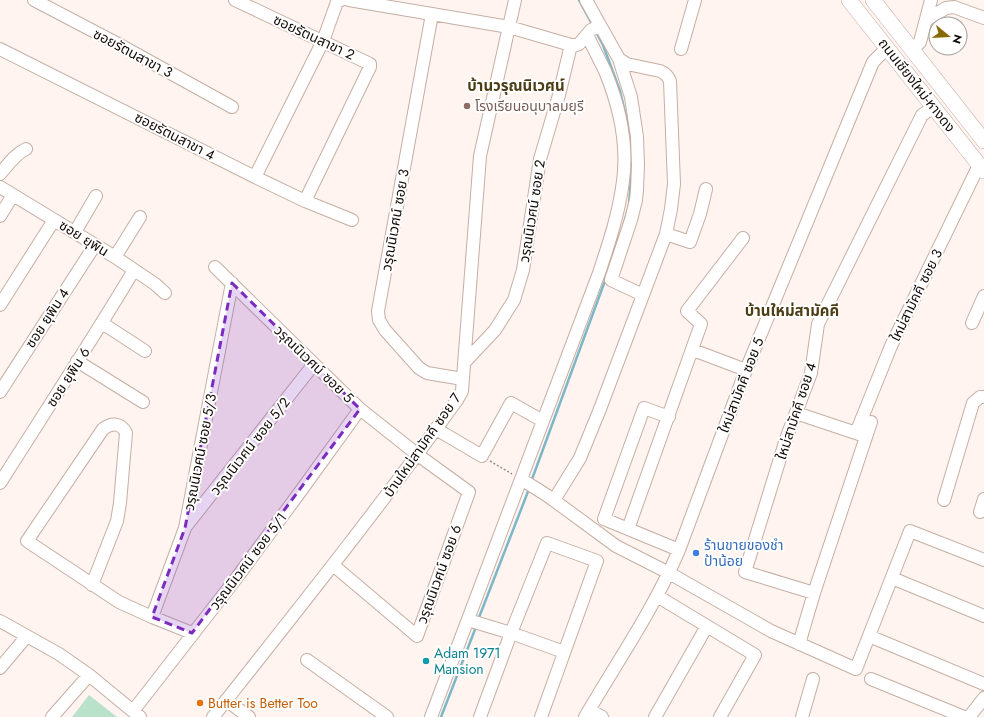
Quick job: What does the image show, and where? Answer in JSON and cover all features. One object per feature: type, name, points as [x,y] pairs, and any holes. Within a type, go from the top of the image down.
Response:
[{"type":"main road","name":"ถนนเชียงใหม่-หางดง","points":[[850,0],[982,168]]},
{"type":"main road","name":"ถนนเชียงใหม่-หางดง","points":[[873,0],[984,141]]},
{"type":"street","name":"ซอยรัตนสาขา 3","points":[[34,0],[118,44],[232,107]]},
{"type":"street","name":"ซอยรัตนสาขา 2","points":[[235,0],[253,4],[370,64],[370,67],[305,201]]},
{"type":"street","points":[[255,176],[323,41],[337,2],[341,0]]},
{"type":"street","points":[[349,0],[509,27],[571,45],[580,44],[594,29]]},
{"type":"street","name":"บ้านใหม่สามัคคี ซอย 7","points":[[213,717],[418,455],[457,400],[462,390],[480,156],[515,0]]},
{"type":"street","points":[[431,717],[468,620],[526,482],[543,421],[599,273],[619,204],[623,180],[624,143],[616,103],[605,70],[586,0]]},
{"type":"street","points":[[681,49],[695,0]]},
{"type":"street","points":[[912,50],[920,42],[931,0]]},
{"type":"street","points":[[926,20],[946,8],[954,7],[984,18]]},
{"type":"street","name":"วรุณนิเวศน์ ซอย 3","points":[[432,14],[378,311],[380,320],[385,330],[419,368],[427,373],[463,379]]},
{"type":"street","points":[[554,500],[580,458],[603,402],[666,234],[674,184],[670,81],[668,77],[664,73],[627,64],[619,59],[594,29]]},
{"type":"street","name":"วรุณนิเวศน์ ซอย 2","points":[[464,363],[494,330],[514,300],[523,270],[540,159],[559,95],[571,45]]},
{"type":"street","name":"ใหม่สามัคคี ซอย 5","points":[[588,713],[669,573],[746,370],[873,62],[887,48]]},
{"type":"street","name":"ซอยรัตนสาขา 4","points":[[0,49],[305,201],[352,220]]},
{"type":"street","points":[[619,59],[634,111],[638,143],[638,177],[631,220],[611,280],[643,295]]},
{"type":"street","name":"ใหม่สามัคคี ซอย 4","points":[[814,593],[745,572],[786,439],[811,373],[818,324],[922,115],[934,107]]},
{"type":"street","points":[[0,174],[22,151],[26,149]]},
{"type":"street","name":"ใหม่สามัคคี ซอย 3","points":[[862,432],[891,346],[982,168]]},
{"type":"street","name":"ซอย ยุพิน","points":[[0,187],[115,257],[155,284],[165,293]]},
{"type":"street","points":[[666,234],[690,242],[700,214],[706,189]]},
{"type":"street","points":[[0,216],[13,195]]},
{"type":"street","points":[[75,232],[96,196]]},
{"type":"street","points":[[115,257],[140,217]]},
{"type":"street","points":[[0,306],[54,220]]},
{"type":"street","points":[[628,529],[701,324],[687,311],[743,238]]},
{"type":"street","name":"ซอย ยุพิน 4","points":[[0,392],[95,245]]},
{"type":"street","name":"วรุณนิเวศน์ ซอย 5","points":[[215,267],[360,409],[418,455]]},
{"type":"street","name":"ซอย ยุพิน 6","points":[[0,483],[134,270]]},
{"type":"street","name":"วรุณนิเวศน์ ซอย 5/3","points":[[152,617],[186,528],[232,283]]},
{"type":"street","points":[[972,323],[984,296]]},
{"type":"street","points":[[102,323],[145,351]]},
{"type":"street","points":[[693,350],[746,370]]},
{"type":"street","points":[[77,361],[143,402]]},
{"type":"street","name":"วรุณนิเวศน์ ซอย 5/2","points":[[186,528],[314,364]]},
{"type":"street","points":[[944,500],[973,403],[980,397],[984,397]]},
{"type":"street","points":[[436,429],[483,454],[511,403],[543,421]]},
{"type":"street","points":[[669,417],[644,408],[604,519],[679,550]]},
{"type":"street","name":"วรุณนิเวศน์ ซอย 5/1","points":[[136,714],[192,633],[238,576],[360,409]]},
{"type":"street","points":[[796,413],[862,432]]},
{"type":"street","points":[[799,644],[862,432],[871,422]]},
{"type":"street","points":[[92,585],[117,521],[120,503],[126,433],[122,427],[111,424],[103,429],[27,541],[92,585],[119,602],[192,633]]},
{"type":"street","name":"วรุณนิเวศน์ ซอย 6","points":[[333,565],[417,636],[469,492],[418,455]]},
{"type":"street","points":[[526,482],[554,500],[616,546],[669,573],[771,632],[856,669],[910,531],[984,560]]},
{"type":"street","points":[[980,512],[984,499]]},
{"type":"street","points":[[480,717],[546,543],[597,560],[541,717]]},
{"type":"street","points":[[892,578],[984,616]]},
{"type":"street","points":[[657,596],[756,655],[720,717]]},
{"type":"street","points":[[468,620],[511,633],[564,652]]},
{"type":"street","points":[[0,621],[60,654],[89,675],[136,714]]},
{"type":"street","points":[[655,717],[707,626]]},
{"type":"street","points":[[0,668],[27,636]]},
{"type":"street","points":[[869,636],[984,684]]},
{"type":"street","points":[[307,660],[387,717]]},
{"type":"street","points":[[52,717],[89,675]]},
{"type":"street","points":[[802,717],[814,679]]},
{"type":"street","points":[[871,679],[964,717]]},
{"type":"street","points":[[969,717],[984,698]]},
{"type":"street","points":[[226,700],[249,717]]},
{"type":"street","points":[[588,713],[602,717]]},
{"type":"path","points":[[483,454],[526,482]]},
{"type":"highlighted area","points":[[232,283],[360,409],[192,633],[152,617],[185,528]]},
{"type":"green space","points":[[89,695],[117,717],[72,717]]},
{"type":"waterway","points":[[579,0],[593,26]]},
{"type":"waterway","points":[[596,32],[603,45],[620,91],[628,125],[632,165],[629,205],[622,230]]},
{"type":"waterway","points":[[531,482],[606,278]]},
{"type":"waterway","points":[[478,620],[529,489]]},
{"type":"waterway","points":[[441,717],[476,627]]},
{"type":"place","name":"โรงเรียนอนุบาลมยุรี","points":[[467,106]]},
{"type":"place","name":"ร้านขายของชำ ป้าน้อย","points":[[696,553]]},
{"type":"place","name":"Adam 1971 Mansion","points":[[426,661]]},
{"type":"place","name":"Butter is Better Too","points":[[200,703]]},
{"type":"district","name":"บ้านวรุณนิเวศน์","points":[[516,86]]},
{"type":"district","name":"บ้านใหม่สามัคคี","points":[[792,311]]}]
